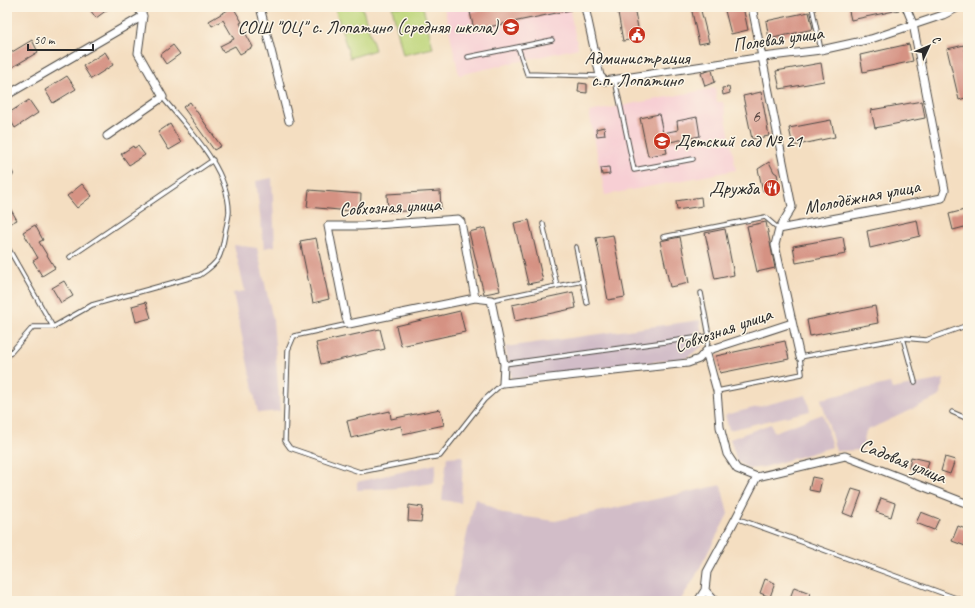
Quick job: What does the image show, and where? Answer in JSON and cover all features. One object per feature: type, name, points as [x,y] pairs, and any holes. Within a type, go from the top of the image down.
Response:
[{"type":"street","points":[[107,136],[162,97],[138,53],[143,16],[137,7]]},
{"type":"street","points":[[260,7],[289,121]]},
{"type":"street","points":[[585,7],[600,76]]},
{"type":"street","points":[[752,7],[792,207],[779,229],[775,245],[800,357]]},
{"type":"street","points":[[906,7],[913,24]]},
{"type":"street","name":"Полевая улица","points":[[600,76],[605,81],[615,80],[820,50],[871,39],[959,7]]},
{"type":"street","points":[[7,95],[143,16]]},
{"type":"street","name":"Молодёжная улица","points":[[779,229],[942,198],[945,190],[913,24]]},
{"type":"street","name":"Совхозная улица","points":[[349,324],[346,318],[328,226],[362,226],[458,219],[461,222],[475,298]]},
{"type":"street","points":[[349,324],[475,298],[491,300],[504,364],[503,383]]},
{"type":"street","name":"Совхозная улица","points":[[503,383],[688,363],[699,359],[706,351],[792,323]]},
{"type":"street","points":[[698,601],[704,590],[707,572],[756,477],[737,469],[727,454],[720,427],[717,391],[706,351]]},
{"type":"street","name":"Садовая улица","points":[[756,477],[845,456],[968,504]]},
{"type":"street","points":[[704,590],[715,601]]},
{"type":"lane","points":[[812,7],[820,50]]},
{"type":"lane","points":[[468,57],[552,40]]},
{"type":"lane","points":[[518,47],[527,74],[600,76]]},
{"type":"lane","points":[[615,80],[634,170],[693,159]]},
{"type":"lane","points":[[7,357],[33,327],[54,327],[92,305],[200,274],[214,265],[222,251],[229,212],[226,191],[213,160],[162,97]]},
{"type":"lane","points":[[70,257],[213,160]]},
{"type":"lane","points":[[7,167],[11,174],[7,180]]},
{"type":"lane","points":[[663,236],[765,217],[779,229]]},
{"type":"lane","points":[[543,224],[557,286]]},
{"type":"lane","points":[[7,246],[54,327]]},
{"type":"lane","points":[[576,247],[588,303]]},
{"type":"lane","points":[[491,300],[583,281]]},
{"type":"lane","points":[[701,292],[709,336],[706,351]]},
{"type":"lane","points":[[349,324],[294,336],[288,350],[285,441],[290,448],[360,472],[440,456],[484,400],[503,383]]},
{"type":"lane","points":[[717,391],[802,374],[800,357],[903,338],[926,340],[968,325]]},
{"type":"lane","points":[[504,364],[709,336]]},
{"type":"lane","points":[[903,338],[915,382]]},
{"type":"lane","points":[[952,412],[968,419]]},
{"type":"lane","points":[[736,518],[964,601]]},
{"type":"shaded area","name":"СОШ \"ОЦ\" с. Лопатино (средняя школа)","points":[[444,7],[569,7],[578,48],[459,75]]},
{"type":"shaded area","name":"Детский сад № 21","points":[[715,88],[717,102],[723,102],[736,170],[605,195],[589,112]]},
{"type":"shaded area","points":[[272,178],[275,246],[264,248],[256,181]]},
{"type":"shaded area","points":[[234,245],[257,248],[273,320],[280,411],[258,413],[233,293],[245,291]]},
{"type":"shaded area","points":[[700,320],[703,346],[686,358],[512,379],[505,347]]},
{"type":"shaded area","points":[[944,379],[940,396],[866,431],[862,450],[836,451],[821,399],[890,383],[892,389]]},
{"type":"shaded area","points":[[806,395],[810,411],[729,430],[725,415]]},
{"type":"shaded area","points":[[823,414],[832,447],[765,467],[748,469],[737,461],[730,439],[771,424],[774,432]]},
{"type":"shaded area","points":[[463,456],[461,503],[442,500],[447,457]]},
{"type":"shaded area","points":[[436,464],[434,483],[398,488],[357,490],[357,482]]},
{"type":"shaded area","points":[[721,485],[728,514],[694,579],[680,601],[452,601],[475,498],[504,514],[555,521]]},
{"type":"green space","points":[[362,7],[375,50],[350,58],[335,8]]},
{"type":"green space","points":[[392,7],[423,7],[433,48],[403,55]]},
{"type":"building","points":[[88,7],[111,7],[96,18]]},
{"type":"building","points":[[233,7],[242,22],[240,23],[253,47],[240,54],[235,46],[223,52],[220,46],[234,39],[223,20],[212,26],[209,21]]},
{"type":"building","points":[[493,7],[570,7],[571,10],[474,30],[470,12]]},
{"type":"building","points":[[617,7],[634,7],[640,38],[623,41]]},
{"type":"building","points":[[691,7],[700,7],[709,42],[699,44]]},
{"type":"building","points":[[724,7],[743,7],[748,30],[731,34]]},
{"type":"building","points":[[848,7],[898,7],[899,10],[851,20]]},
{"type":"building","points":[[809,12],[813,29],[769,39],[766,21]]},
{"type":"building","points":[[32,40],[38,52],[11,68],[7,61],[7,55]]},
{"type":"building","points":[[909,44],[913,61],[863,72],[860,55]]},
{"type":"building","points":[[173,45],[180,54],[166,64],[160,55]]},
{"type":"building","points":[[964,45],[968,62],[968,97],[959,100],[947,49]]},
{"type":"building","points":[[105,52],[113,65],[91,79],[83,66]]},
{"type":"building","points":[[821,63],[824,81],[780,89],[776,71]]},
{"type":"building","points":[[712,70],[715,82],[705,86],[701,73]]},
{"type":"building","points":[[67,76],[76,89],[53,103],[45,90]]},
{"type":"building","points":[[579,83],[587,84],[587,93],[578,92]]},
{"type":"building","points":[[729,87],[730,93],[723,95],[722,88]]},
{"type":"building","points":[[761,92],[769,136],[752,139],[743,96]]},
{"type":"building","points":[[29,100],[38,113],[15,128],[7,114]]},
{"type":"building","points":[[922,101],[925,118],[875,128],[871,110]]},
{"type":"building","points":[[190,102],[221,146],[214,150],[183,107]]},
{"type":"building","points":[[659,114],[663,133],[678,130],[677,121],[697,117],[700,136],[665,143],[667,153],[648,156],[640,118]]},
{"type":"building","points":[[831,120],[835,137],[793,146],[789,128]]},
{"type":"building","points":[[170,124],[181,143],[169,150],[158,132]]},
{"type":"building","points":[[604,127],[605,135],[597,136],[596,129]]},
{"type":"building","points":[[133,146],[134,148],[138,146],[145,155],[129,165],[121,154]]},
{"type":"building","points":[[769,162],[778,178],[774,192],[763,191],[758,169]]},
{"type":"building","points":[[609,167],[610,174],[602,175],[601,168]]},
{"type":"building","points":[[82,184],[92,196],[77,208],[67,196]]},
{"type":"building","points":[[309,190],[361,194],[360,212],[307,207]]},
{"type":"building","points":[[440,191],[441,209],[388,212],[387,194]]},
{"type":"building","points":[[701,197],[702,206],[677,210],[676,201]]},
{"type":"building","points":[[7,203],[17,220],[7,225]]},
{"type":"building","points":[[968,209],[968,226],[953,230],[949,214]]},
{"type":"building","points":[[529,220],[543,281],[528,284],[514,223]]},
{"type":"building","points":[[917,220],[920,236],[870,248],[867,231]]},
{"type":"building","points":[[766,222],[775,268],[757,272],[747,226]]},
{"type":"building","points":[[35,225],[43,240],[39,242],[55,268],[42,276],[33,261],[38,258],[23,232]]},
{"type":"building","points":[[485,228],[500,291],[484,294],[469,232]]},
{"type":"building","points":[[725,229],[734,275],[715,279],[705,233]]},
{"type":"building","points":[[613,235],[625,297],[608,300],[596,238]]},
{"type":"building","points":[[680,237],[689,283],[670,287],[660,241]]},
{"type":"building","points":[[843,237],[846,254],[796,263],[793,246]]},
{"type":"building","points":[[316,238],[329,299],[313,303],[300,241]]},
{"type":"building","points":[[64,281],[73,296],[61,303],[52,288]]},
{"type":"building","points":[[573,292],[576,308],[515,321],[512,305]]},
{"type":"building","points":[[146,302],[151,318],[136,322],[132,306]]},
{"type":"building","points":[[875,306],[878,323],[810,336],[807,320]]},
{"type":"building","points":[[460,311],[465,332],[401,346],[396,326]]},
{"type":"building","points":[[380,329],[385,349],[321,364],[316,343]]},
{"type":"building","points":[[785,341],[789,359],[720,373],[716,356]]},
{"type":"building","points":[[440,409],[444,425],[403,434],[401,426],[351,438],[347,421],[390,411],[391,419]]},
{"type":"building","points":[[911,457],[929,461],[926,472],[909,468]]},
{"type":"building","points":[[945,457],[955,460],[950,474],[941,471]]},
{"type":"building","points":[[812,477],[822,479],[819,492],[809,490]]},
{"type":"building","points":[[852,489],[862,492],[853,517],[843,513]]},
{"type":"building","points":[[881,498],[895,503],[891,517],[876,512]]},
{"type":"building","points":[[409,505],[423,507],[421,522],[408,521]]},
{"type":"building","points":[[921,512],[939,519],[934,530],[916,523]]},
{"type":"building","points":[[958,526],[968,530],[968,547],[952,541]]},
{"type":"building","points":[[765,579],[775,583],[770,597],[760,593]]},
{"type":"building","points":[[794,587],[810,593],[807,601],[789,601]]},
{"type":"place","name":"СОШ \"ОЦ\" с. Лопатино (средняя школа)","points":[[511,27]]},
{"type":"place","name":"Администрация с.п. Лопатино","points":[[637,35]]},
{"type":"place","name":"Детский сад № 21","points":[[662,141]]},
{"type":"place","name":"Дружба","points":[[772,188]]}]
